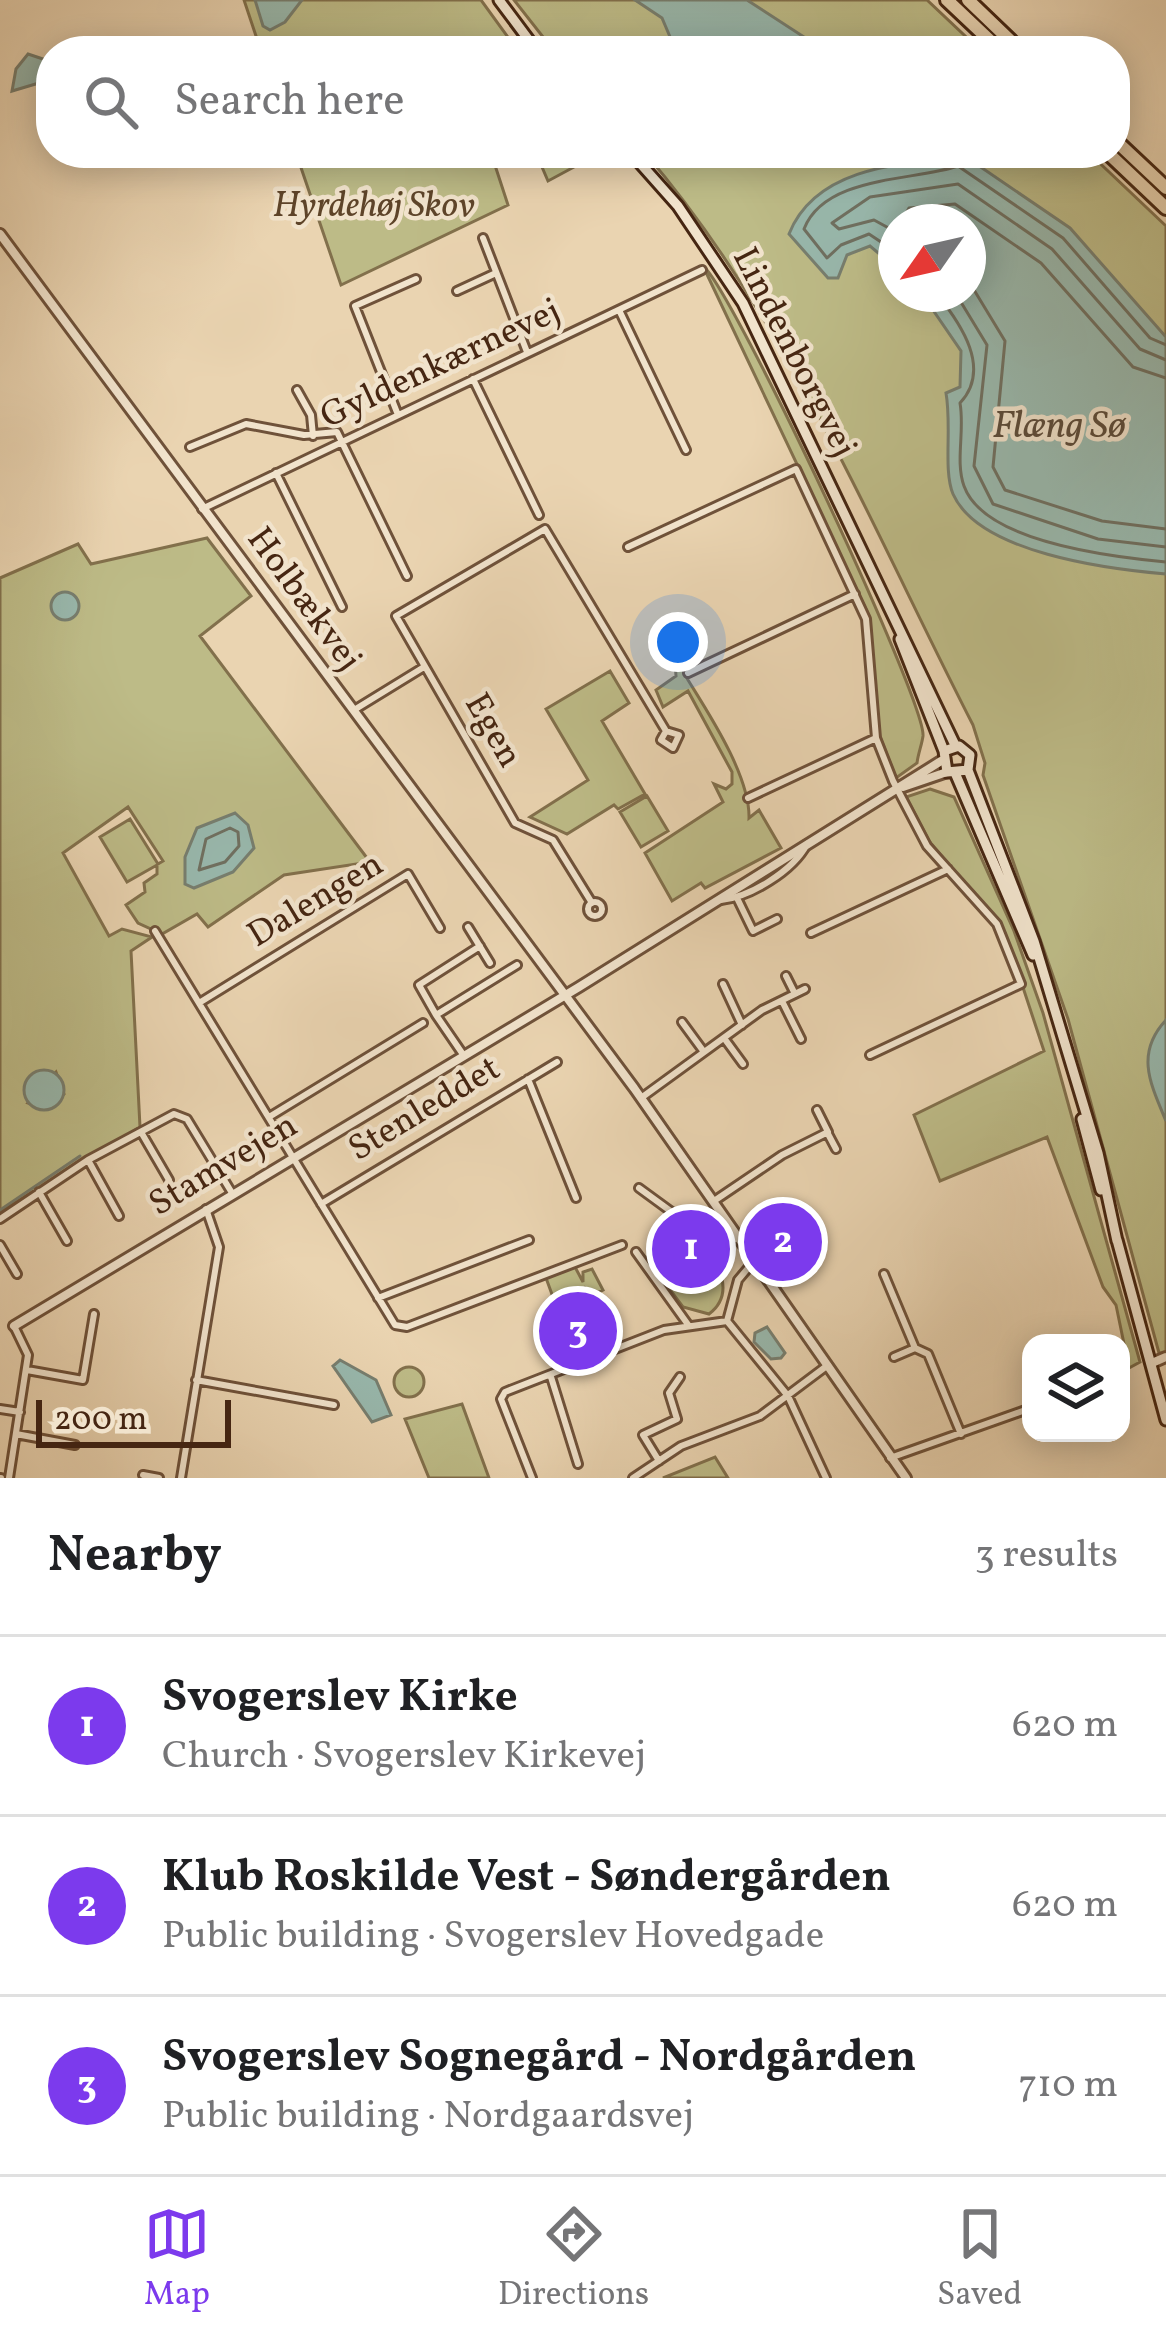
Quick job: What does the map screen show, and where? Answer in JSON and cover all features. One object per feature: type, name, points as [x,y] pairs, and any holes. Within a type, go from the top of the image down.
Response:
[{"type":"highway","points":[[947,0],[985,36]]},
{"type":"highway","points":[[968,0],[1005,36]]},
{"type":"highway","points":[[1130,154],[1166,188]]},
{"type":"highway","points":[[1124,168],[1166,208]]},
{"type":"main road","points":[[499,0],[526,36]]},
{"type":"main road","name":"Lindenborgvej","points":[[644,168],[678,206],[743,303],[955,745],[968,752],[968,770],[1051,999],[1087,1147],[1118,1241],[1166,1420]]},
{"type":"main road","name":"Lindenborgvej","points":[[883,594],[947,765],[1051,999]]},
{"type":"main road","points":[[955,745],[947,765],[968,770]]},
{"type":"street","name":"Holbækvej","points":[[0,234],[351,712],[566,995],[756,1258],[906,1478]]},
{"type":"street","points":[[483,238],[527,353]]},
{"type":"street","name":"Gyldenkærnevej","points":[[202,508],[702,270]]},
{"type":"street","points":[[457,291],[496,273]]},
{"type":"street","points":[[398,415],[355,306],[416,279]]},
{"type":"street","points":[[619,310],[686,450]]},
{"type":"street","points":[[472,380],[539,515]]},
{"type":"street","points":[[297,390],[311,415],[314,436]]},
{"type":"street","points":[[190,446],[246,424],[314,436],[337,432],[407,576]]},
{"type":"street","points":[[628,548],[796,470],[855,594],[871,639],[876,738],[897,789],[928,846],[997,924],[1022,984],[870,1055]]},
{"type":"street","points":[[276,473],[342,607]]},
{"type":"street","name":"Egen","points":[[592,903],[559,846],[514,823],[396,616],[545,530],[666,731]]},
{"type":"street","points":[[688,673],[855,594]]},
{"type":"street","points":[[351,712],[424,667]]},
{"type":"street","points":[[748,798],[876,738]]},
{"type":"street","name":"Stamvejen","points":[[14,1326],[461,1053],[566,995],[897,789],[947,765]]},
{"type":"street","points":[[711,902],[737,898],[788,867],[808,843]]},
{"type":"street","points":[[811,933],[948,868]]},
{"type":"street","name":"Dalengen","points":[[199,1004],[408,874],[440,928]]},
{"type":"street","points":[[737,898],[752,931],[777,919]]},
{"type":"street","points":[[468,927],[490,963]]},
{"type":"street","points":[[155,931],[393,1322],[407,1327],[622,1245]]},
{"type":"street","points":[[461,1053],[418,985],[480,946]]},
{"type":"street","points":[[436,1015],[517,965]]},
{"type":"street","points":[[787,976],[795,994]]},
{"type":"street","points":[[723,984],[742,1025]]},
{"type":"street","points":[[641,1098],[742,1025],[805,989]]},
{"type":"street","points":[[782,1000],[801,1039]]},
{"type":"street","points":[[682,1022],[704,1052]]},
{"type":"street","points":[[269,1118],[423,1023]]},
{"type":"street","points":[[724,1038],[743,1064]]},
{"type":"street","name":"Stenleddet","points":[[321,1204],[557,1062]]},
{"type":"street","points":[[528,1079],[575,1198]]},
{"type":"street","points":[[817,1110],[836,1149]]},
{"type":"street","points":[[0,1219],[88,1160],[181,1114],[232,1193]]},
{"type":"street","points":[[141,1132],[170,1180]]},
{"type":"street","points":[[714,1201],[782,1155],[827,1132]]},
{"type":"street","points":[[88,1160],[119,1216]]},
{"type":"street","points":[[639,1188],[721,1248],[740,1236]]},
{"type":"street","points":[[39,1192],[67,1241]]},
{"type":"street","points":[[181,1478],[219,1247],[206,1209]]},
{"type":"street","points":[[378,1298],[529,1240]]},
{"type":"street","points":[[0,1245],[17,1274]]},
{"type":"street","points":[[636,1252],[689,1326]]},
{"type":"street","points":[[727,1321],[738,1280],[756,1258]]},
{"type":"street","points":[[884,1274],[915,1348],[928,1354],[961,1433]]},
{"type":"street","points":[[27,1370],[83,1380],[94,1314]]},
{"type":"street","points":[[532,1478],[500,1396],[664,1330],[727,1321]]},
{"type":"street","points":[[727,1321],[788,1396],[826,1478]]},
{"type":"street","points":[[3,1478],[27,1370],[27,1347],[14,1326]]},
{"type":"street","points":[[894,1357],[915,1348]]},
{"type":"street","points":[[1152,1363],[1166,1358]]},
{"type":"street","points":[[637,1477],[681,1446],[760,1416],[828,1365]]},
{"type":"street","points":[[551,1377],[578,1464]]},
{"type":"street","points":[[659,1461],[643,1435],[676,1419],[669,1393],[680,1377]]},
{"type":"street","points":[[196,1380],[334,1405]]},
{"type":"street","points":[[0,1409],[20,1412]]},
{"type":"street","points":[[890,1458],[1022,1411]]},
{"type":"street","points":[[16,1434],[76,1445]]},
{"type":"street","points":[[143,1475],[159,1478]]},
{"type":"green space","points":[[244,0],[481,0],[507,36],[256,36]]},
{"type":"green space","points":[[514,0],[927,0],[965,36],[542,36]]},
{"type":"green space","name":"Hyrdehøj Skov","points":[[301,168],[496,168],[508,205],[341,285]]},
{"type":"green space","points":[[542,168],[572,168],[548,181]]},
{"type":"green space","points":[[657,168],[1105,168],[1166,226],[1166,1353],[1159,1353],[1068,1019],[983,775],[985,763],[973,725],[785,356],[743,285]]},
{"type":"green space","points":[[703,266],[786,415],[916,707],[923,736],[917,763],[896,778],[877,729],[869,616]]},
{"type":"green space","points":[[207,538],[251,596],[200,636],[370,862],[284,875],[208,927],[197,914],[162,934],[138,923],[126,905],[145,892],[144,883],[157,874],[157,865],[127,882],[100,837],[130,819],[158,864],[163,861],[128,807],[63,853],[109,936],[122,929],[152,937],[131,951],[140,1127],[0,1212],[0,578],[78,544],[91,564]],"holes":[[[56,1072],[64,1094],[48,1109],[28,1103]]]},
{"type":"green space","points":[[673,635],[685,675],[736,765],[749,818],[759,810],[781,848],[672,901],[645,853],[723,802],[714,784],[726,789],[732,784],[732,772],[688,691],[663,707],[656,690],[676,676]]},
{"type":"green space","points":[[610,671],[629,703],[602,721],[645,794],[618,809],[614,805],[567,834],[530,817],[588,780],[546,709]]},
{"type":"green space","points":[[930,789],[954,797],[1014,931],[1043,1013],[1140,1362],[1130,1367],[1130,1334],[1122,1334],[1116,1305],[1103,1287],[1047,1137],[940,1181],[914,1115],[1044,1051],[1005,933],[929,841],[906,797]]},
{"type":"green space","points":[[647,796],[668,831],[641,847],[620,812]]},
{"type":"green space","points":[[687,1224],[719,1268],[723,1293],[709,1314],[683,1307],[646,1258]]},
{"type":"green space","points":[[575,1267],[583,1282],[583,1272],[592,1269],[603,1290],[595,1294],[587,1289],[590,1297],[567,1309],[557,1308],[546,1278]]},
{"type":"green space","points":[[409,1367],[420,1371],[424,1382],[420,1393],[409,1397],[398,1393],[394,1382],[398,1371]]},
{"type":"green space","points":[[462,1404],[489,1478],[429,1478],[405,1419]]},
{"type":"green space","points":[[715,1457],[728,1478],[663,1478]]},
{"type":"water","points":[[255,0],[302,0],[285,22],[270,30],[263,26]]},
{"type":"water","points":[[635,0],[747,0],[802,36],[670,36],[662,18]]},
{"type":"water","points":[[28,54],[36,57],[36,84],[12,91],[16,69]]},
{"type":"water","name":"Flæng Sø","points":[[881,168],[982,168],[1070,228],[1166,337],[1166,574],[1048,554],[989,531],[967,514],[953,494],[949,473],[946,393],[960,387],[961,351],[934,312],[986,312],[986,204],[878,204],[878,253],[870,246],[847,255],[838,278],[828,278],[789,234],[802,211],[840,181]]},
{"type":"water","points":[[65,592],[75,596],[79,606],[75,616],[65,620],[55,616],[51,606],[55,596]]},
{"type":"water","points":[[235,813],[248,825],[254,848],[233,872],[194,888],[185,884],[185,857],[197,828]]},
{"type":"water","points":[[1166,1020],[1166,1121],[1151,1081],[1148,1056]]},
{"type":"water","points":[[44,1070],[58,1076],[64,1090],[58,1104],[44,1110],[30,1104],[24,1090],[30,1076]]},
{"type":"water","points":[[767,1327],[785,1353],[781,1358],[771,1359],[754,1342],[755,1333]]},
{"type":"water","points":[[340,1360],[376,1380],[391,1415],[372,1422],[333,1366]]},
{"type":"waterway","points":[[0,1210],[80,1156]]},
{"type":"place","name":"Klub Roskilde Vest - Søndergården","points":[[783,1242]]},
{"type":"place","name":"Svogerslev Kirke","points":[[691,1249]]},
{"type":"place","name":"Svogerslev Sognegård - Nordgården","points":[[578,1331]]}]
